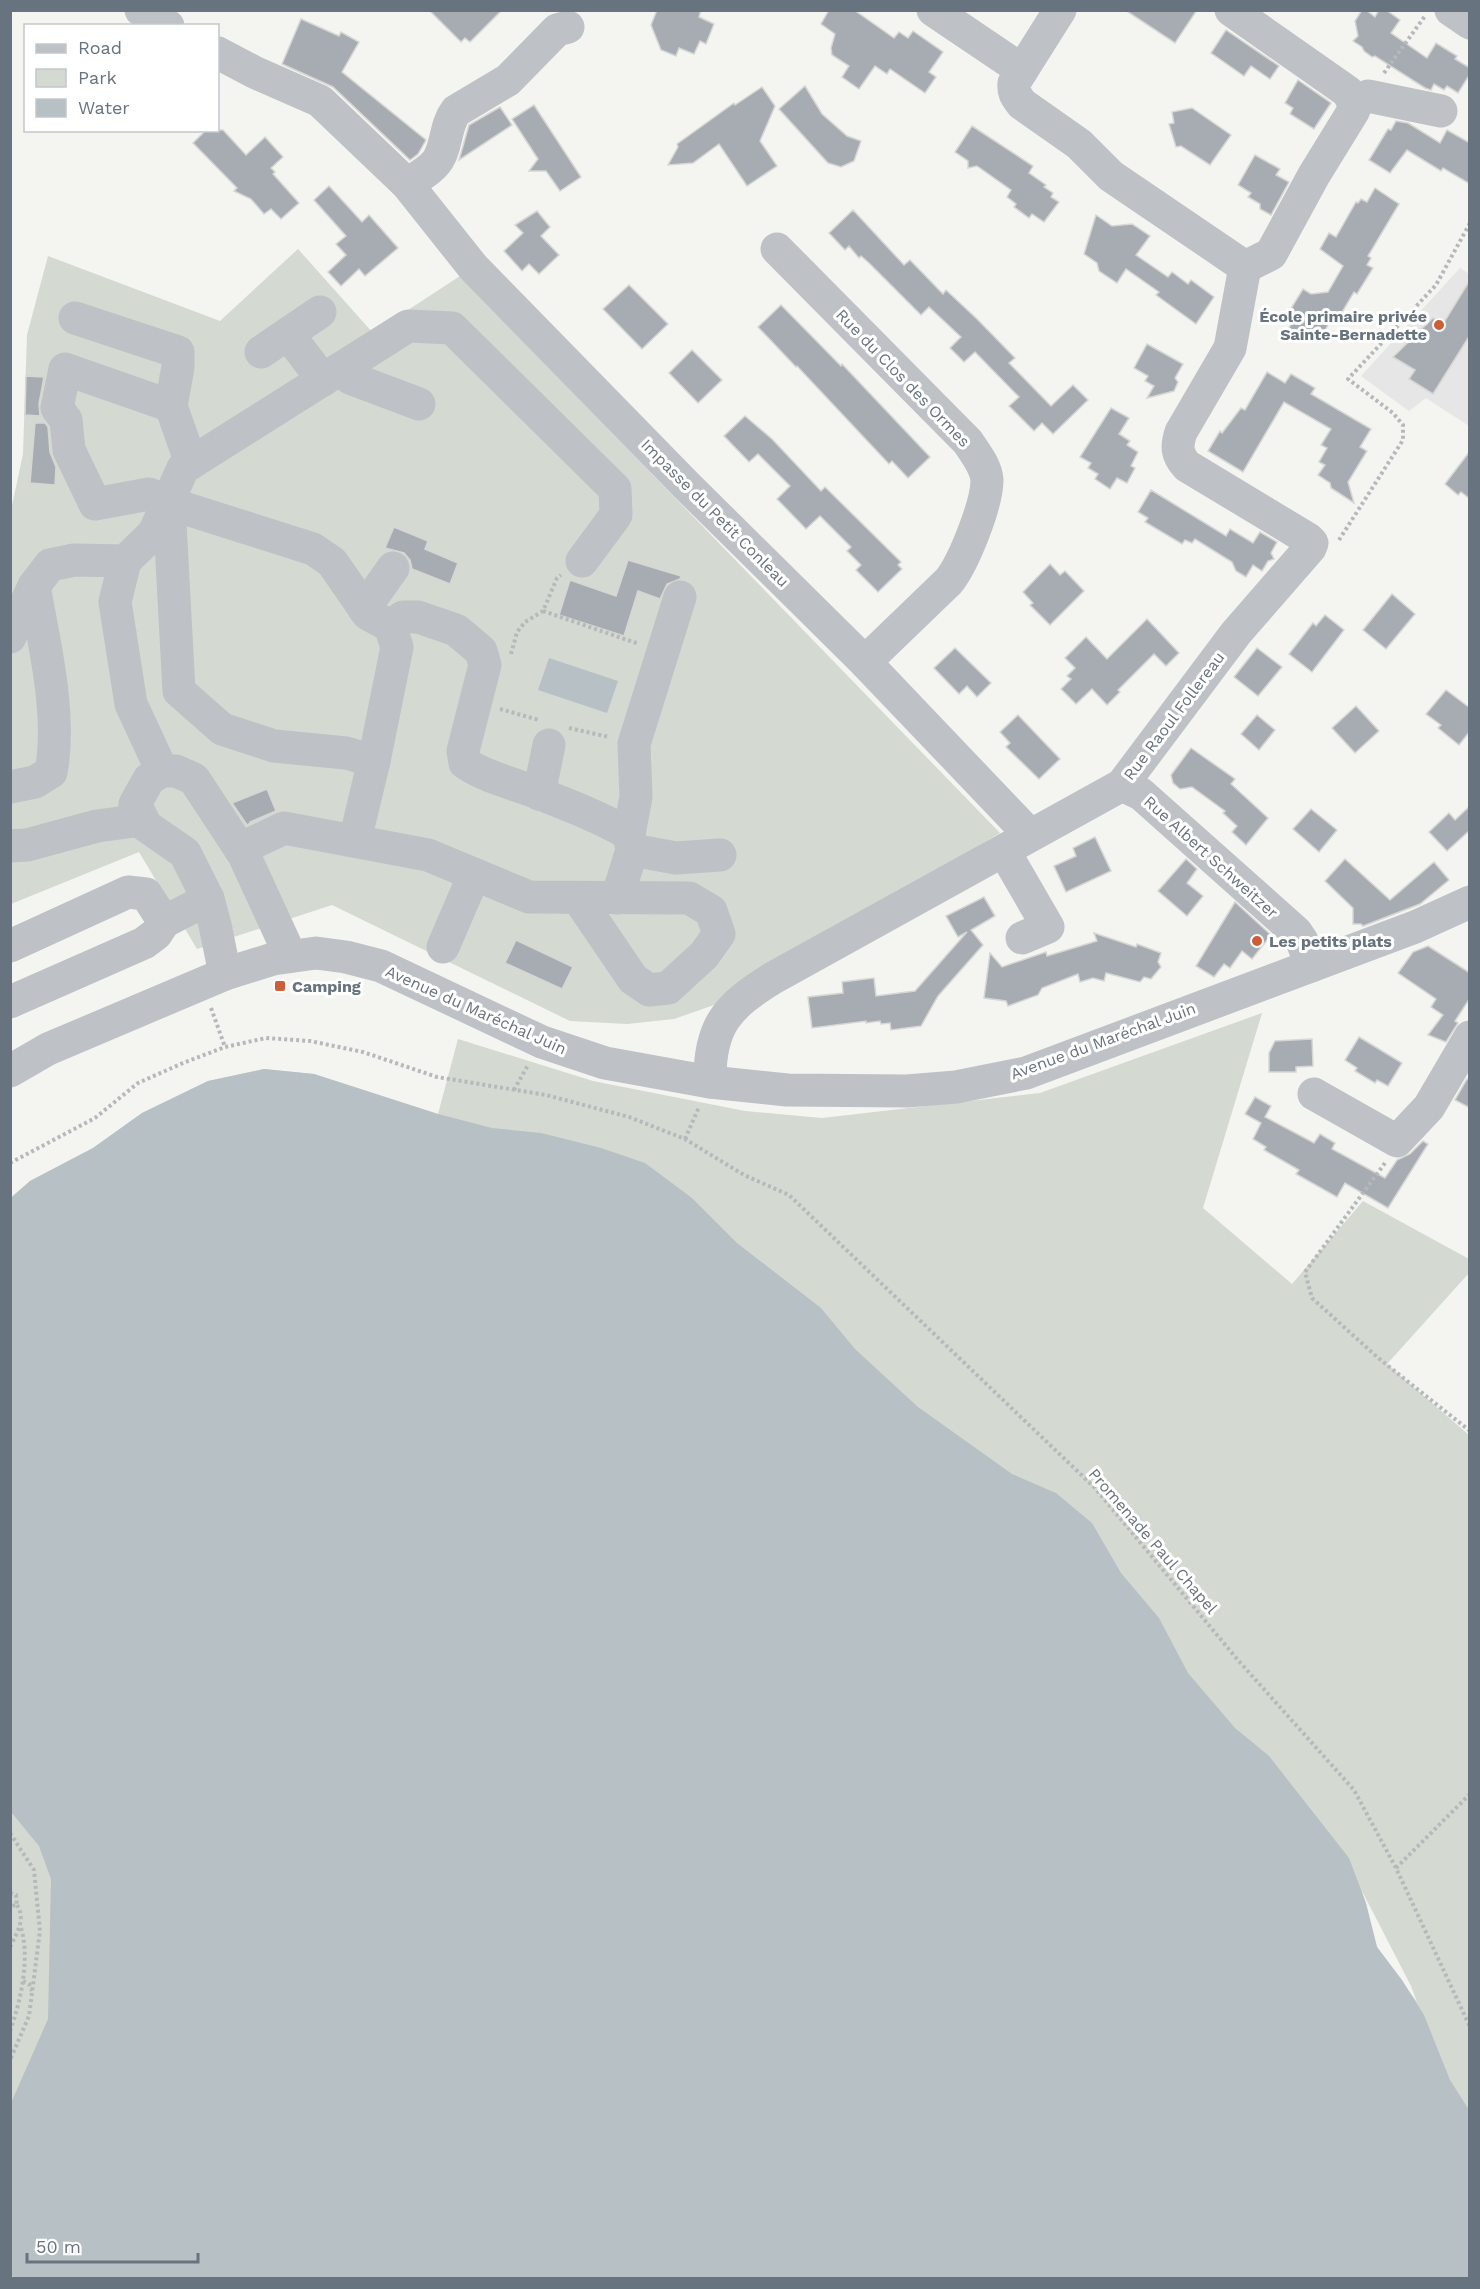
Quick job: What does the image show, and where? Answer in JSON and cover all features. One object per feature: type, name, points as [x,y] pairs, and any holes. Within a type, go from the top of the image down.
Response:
[{"type":"street","points":[[141,10],[165,24]]},
{"type":"street","points":[[933,10],[1022,70]]},
{"type":"street","points":[[1060,10],[1014,83],[1013,92],[1022,104],[1080,144],[1111,176],[1245,267]]},
{"type":"street","points":[[1231,10],[1361,100],[1441,111]]},
{"type":"street","points":[[1451,10],[1470,23]]},
{"type":"street","points":[[407,184],[435,164],[440,157],[451,117],[456,111],[508,80],[557,30],[568,27]]},
{"type":"street","name":"Impasse du Petit Conleau","points":[[219,53],[254,72],[320,101],[407,184],[473,267],[687,486],[865,662],[1017,843]]},
{"type":"street","points":[[1245,267],[1271,254],[1314,175],[1361,100]]},
{"type":"street","name":"Rue du Clos des Ormes","points":[[777,249],[968,442],[984,469],[987,479],[976,522],[957,571],[865,662]]},
{"type":"street","points":[[1245,267],[1230,348],[1181,432],[1177,447],[1179,458],[1187,466],[1308,538],[1312,543]]},
{"type":"street","points":[[261,352],[320,312]]},
{"type":"street","points":[[75,318],[178,352],[178,367],[171,406],[192,463]]},
{"type":"street","points":[[162,771],[130,704],[115,602],[125,561],[154,533],[183,468],[408,326],[452,328],[615,489],[616,516],[582,561]]},
{"type":"street","points":[[288,334],[332,374],[350,378],[419,404]]},
{"type":"street","points":[[171,406],[65,369],[57,408],[66,420],[69,450],[94,504],[149,494],[168,503],[312,549],[332,562],[377,617],[397,647],[355,840]]},
{"type":"street","points":[[168,503],[179,691],[222,729],[274,746],[346,753],[374,761]]},
{"type":"street","name":"Rue Raoul Follereau","points":[[710,1082],[714,1041],[723,1021],[742,997],[1122,785],[1236,633],[1312,543]]},
{"type":"street","points":[[10,637],[34,586],[50,565],[74,560],[125,561]]},
{"type":"street","points":[[377,617],[393,568]]},
{"type":"street","points":[[10,787],[35,782],[51,772],[54,758],[52,683],[34,586]]},
{"type":"street","points":[[617,898],[630,842],[636,797],[634,744],[680,597]]},
{"type":"street","points":[[377,617],[418,617],[441,623],[456,630],[481,651],[482,678],[463,751],[465,763],[476,770],[612,824],[630,842],[676,858],[720,855]]},
{"type":"street","points":[[539,794],[550,731]]},
{"type":"street","points":[[225,974],[208,899],[185,853],[146,826],[135,804],[149,779],[162,771],[176,771],[194,780],[240,849],[290,955]]},
{"type":"street","name":"Rue Albert Schweitzer","points":[[1122,785],[1141,795],[1296,932],[1302,941],[1311,966]]},
{"type":"street","points":[[10,846],[27,845],[97,826],[142,820]]},
{"type":"street","points":[[240,849],[284,828],[428,855],[529,897],[689,898],[711,910],[719,934],[704,955],[668,988],[649,990],[633,979],[579,898]]},
{"type":"street","points":[[1017,843],[1048,927],[1022,938]]},
{"type":"street","points":[[443,947],[474,875]]},
{"type":"street","points":[[10,946],[128,892],[146,894],[164,922]]},
{"type":"street","points":[[10,1002],[144,943],[156,934],[164,922],[208,899]]},
{"type":"street","name":"Avenue du Maréchal Juin","points":[[10,1071],[48,1049],[225,974],[290,955],[316,953],[381,966],[542,1042],[605,1063],[710,1082],[787,1090],[855,1092],[956,1087],[1026,1072],[1415,927],[1470,902]]},
{"type":"street","points":[[1314,1094],[1397,1141],[1429,1107],[1470,1037]]},
{"type":"path","points":[[1361,100],[1429,10]]},
{"type":"path","points":[[1312,543],[1341,540],[1403,440],[1403,425],[1393,413],[1348,379],[1436,285],[1470,223]]},
{"type":"path","points":[[582,561],[557,578],[543,611],[525,622],[516,632],[509,658],[482,678],[498,708],[550,731],[616,739]]},
{"type":"path","points":[[543,611],[640,644],[643,633]]},
{"type":"path","name":"Promenade Paul Chapel","points":[[10,1163],[95,1118],[138,1083],[225,1047],[266,1038],[310,1041],[363,1052],[437,1077],[546,1095],[629,1117],[685,1139],[744,1175],[789,1195],[1095,1488],[1237,1659],[1354,1790],[1396,1868],[1470,2027]]},
{"type":"path","points":[[1397,1141],[1382,1169],[1305,1272],[1312,1298],[1377,1357],[1470,1431]]},
{"type":"path","points":[[1396,1868],[1470,1794]]},
{"type":"path","points":[[10,1833],[34,1870],[40,1931],[29,2016],[10,2060]]},
{"type":"path","points":[[10,1891],[16,1895],[17,1905],[21,1911],[20,1925],[10,1947]]},
{"type":"path","points":[[10,1906],[17,1905]]},
{"type":"path","points":[[10,2031],[15,2019],[26,1960],[24,1935],[20,1925]]},
{"type":"path","points":[[23,1980],[33,1991]]},
{"type":"shaded area","name":"École primaire privée Sainte-Bernadette","points":[[1460,268],[1469,274],[1469,426],[1426,398],[1409,411],[1361,376]]},
{"type":"green space","points":[[298,249],[373,333],[460,276],[1000,833],[714,1005],[674,1019],[627,1024],[570,1021],[332,905],[197,949],[139,852],[11,904],[11,510],[23,454],[27,335],[48,256],[220,321]]},
{"type":"green space","points":[[1262,1013],[1203,1208],[1292,1284],[1363,1201],[1469,1259],[1469,1273],[1387,1364],[1469,1435],[1469,2278],[10,1198],[30,1181],[93,1148],[142,1113],[208,1081],[264,1069],[314,1074],[438,1114],[458,1039],[593,1081],[745,1111],[822,1118],[1040,1093]],"holes":[[[1362,1891],[1417,2002],[1377,1947]]]},
{"type":"green space","points":[[10,1531],[124,1973],[10,2145]]},
{"type":"water","points":[[549,658],[618,681],[607,713],[538,690]]},
{"type":"water","points":[[264,1069],[314,1074],[438,1114],[492,1128],[541,1133],[601,1148],[645,1163],[692,1198],[737,1243],[821,1308],[855,1349],[918,1407],[1012,1474],[1056,1493],[1092,1523],[1121,1573],[1159,1618],[1188,1673],[1235,1728],[1269,1756],[1349,1858],[1366,1903],[1377,1947],[1402,1980],[1424,2015],[1450,2080],[1469,2110],[1469,2278],[14,2278],[10,2274],[11,2103],[48,2019],[51,1879],[39,1846],[11,1812],[11,1198],[30,1181],[93,1148],[142,1113],[208,1081]]},
{"type":"building","points":[[429,10],[502,10],[470,42],[465,38],[461,42]]},
{"type":"building","points":[[657,10],[701,10],[699,17],[714,24],[706,44],[700,41],[694,54],[679,48],[676,56],[661,50],[651,25]]},
{"type":"building","points":[[829,10],[854,10],[894,38],[899,32],[908,38],[913,31],[943,52],[929,72],[936,77],[925,93],[890,69],[887,74],[875,66],[859,89],[842,77],[849,66],[832,55],[831,48],[835,34],[821,24]]},
{"type":"building","points":[[1125,10],[1197,10],[1175,43]]},
{"type":"building","points":[[1362,10],[1366,10],[1375,17],[1379,10],[1386,10],[1400,20],[1391,33],[1427,58],[1436,43],[1457,56],[1455,59],[1470,68],[1470,74],[1458,93],[1447,86],[1444,90],[1434,84],[1431,90],[1425,88],[1364,51],[1353,41],[1358,36],[1355,21]]},
{"type":"building","points":[[301,19],[339,36],[341,32],[359,42],[342,72],[426,140],[418,154],[410,160],[333,87],[282,64]]},
{"type":"building","points":[[1226,30],[1279,66],[1270,79],[1251,66],[1244,76],[1211,53]]},
{"type":"building","points":[[1298,80],[1331,103],[1314,129],[1290,114],[1293,108],[1285,103]]},
{"type":"building","points":[[805,86],[822,114],[847,136],[861,141],[854,161],[841,167],[828,163],[779,109]]},
{"type":"building","points":[[762,87],[775,106],[760,141],[777,166],[747,186],[719,144],[693,163],[668,165],[678,147],[677,144],[734,103],[735,105]]},
{"type":"building","points":[[534,105],[581,177],[560,191],[546,171],[529,171],[538,159],[512,119]]},
{"type":"building","points":[[500,107],[512,125],[459,160],[469,125]]},
{"type":"building","points":[[1192,108],[1231,135],[1210,165],[1181,146],[1176,147],[1169,124],[1174,123],[1172,112]]},
{"type":"building","points":[[1396,121],[1408,123],[1440,143],[1447,130],[1470,143],[1470,184],[1443,168],[1441,171],[1407,150],[1390,173],[1369,160],[1388,129],[1391,130]]},
{"type":"building","points":[[972,126],[1033,166],[1029,173],[1046,185],[1044,187],[1053,193],[1051,197],[1059,202],[1044,222],[1032,214],[1029,218],[1014,207],[1016,204],[1007,197],[1011,190],[977,166],[968,168],[968,161],[955,152]]},
{"type":"building","points":[[223,130],[246,155],[265,137],[283,157],[271,168],[275,172],[273,174],[299,203],[281,219],[271,209],[264,214],[251,199],[234,191],[237,188],[193,143],[204,132]]},
{"type":"building","points":[[1255,155],[1280,169],[1276,175],[1289,182],[1271,215],[1260,209],[1260,204],[1248,197],[1251,193],[1238,185]]},
{"type":"building","points":[[329,186],[362,222],[369,215],[398,248],[365,276],[359,269],[341,286],[328,272],[346,255],[336,244],[346,236],[314,200]]},
{"type":"building","points":[[1375,188],[1399,204],[1368,256],[1371,258],[1367,265],[1373,268],[1357,294],[1354,292],[1335,324],[1330,321],[1322,336],[1311,329],[1305,338],[1289,328],[1294,319],[1287,315],[1303,289],[1311,294],[1328,292],[1343,266],[1320,249],[1329,233],[1336,237],[1356,202],[1358,203],[1361,199],[1367,202]]},
{"type":"building","points":[[853,210],[904,265],[910,260],[943,294],[946,290],[977,319],[1015,358],[1009,363],[1051,406],[1073,385],[1088,400],[1053,434],[1042,423],[1034,431],[1009,406],[1019,397],[975,352],[964,362],[950,348],[961,337],[929,307],[921,315],[869,263],[861,256],[859,258],[849,246],[845,250],[829,233]]},
{"type":"building","points":[[537,211],[550,227],[541,236],[559,255],[539,274],[529,264],[522,271],[504,251],[523,233],[515,225]]},
{"type":"building","points":[[1096,215],[1112,226],[1132,224],[1150,236],[1136,255],[1168,277],[1172,272],[1188,284],[1191,280],[1214,297],[1196,324],[1156,295],[1159,292],[1126,269],[1117,283],[1099,271],[1097,263],[1084,254]]},
{"type":"building","points":[[1470,280],[1470,335],[1433,394],[1409,379],[1415,370],[1393,357],[1433,318],[1443,324]]},
{"type":"building","points":[[629,285],[668,324],[642,349],[603,309]]},
{"type":"building","points":[[781,305],[841,366],[842,364],[930,457],[908,478],[892,461],[889,464],[758,327]]},
{"type":"building","points":[[1147,344],[1183,364],[1175,378],[1178,382],[1174,391],[1147,398],[1154,386],[1145,381],[1148,376],[1134,368]]},
{"type":"building","points":[[692,350],[722,380],[698,403],[669,373]]},
{"type":"building","points":[[1267,372],[1285,383],[1291,374],[1315,388],[1311,394],[1371,429],[1360,447],[1367,451],[1348,482],[1354,503],[1331,488],[1330,483],[1318,475],[1325,465],[1319,462],[1327,448],[1321,445],[1331,429],[1284,402],[1243,472],[1208,451],[1220,431],[1222,433],[1241,408],[1245,410]]},
{"type":"building","points":[[26,376],[44,377],[39,404],[40,416],[25,415]]},
{"type":"building","points":[[1111,408],[1129,418],[1119,434],[1130,441],[1127,445],[1138,452],[1131,466],[1135,468],[1127,483],[1117,478],[1110,489],[1095,479],[1098,474],[1088,468],[1091,463],[1080,457]]},
{"type":"building","points":[[745,416],[772,439],[821,491],[825,487],[901,562],[898,565],[902,569],[878,592],[856,570],[861,565],[847,551],[851,547],[820,516],[806,529],[777,499],[790,486],[758,454],[749,462],[724,436]]},
{"type":"building","points":[[35,423],[45,423],[48,427],[50,452],[56,467],[55,485],[30,483]]},
{"type":"building","points":[[1470,451],[1470,499],[1461,492],[1458,495],[1445,484]]},
{"type":"building","points":[[1151,490],[1226,536],[1230,529],[1253,543],[1260,532],[1277,542],[1271,553],[1274,559],[1268,561],[1262,571],[1253,565],[1246,577],[1236,571],[1232,562],[1195,539],[1192,543],[1185,540],[1182,544],[1145,522],[1148,518],[1138,512]]},
{"type":"building","points":[[394,527],[428,541],[425,549],[458,563],[450,584],[412,569],[410,560],[404,553],[385,548]]},
{"type":"building","points":[[628,560],[681,576],[680,579],[667,584],[660,599],[638,591],[624,636],[559,615],[570,580],[616,596]]},
{"type":"building","points":[[1050,564],[1060,575],[1065,571],[1084,591],[1050,625],[1030,605],[1033,603],[1023,592]]},
{"type":"building","points":[[1392,594],[1415,614],[1386,649],[1363,630]]},
{"type":"building","points":[[1325,615],[1344,630],[1312,672],[1289,654],[1313,623],[1316,626]]},
{"type":"building","points":[[1147,619],[1179,653],[1166,666],[1154,654],[1118,690],[1120,692],[1107,705],[1092,689],[1076,704],[1061,689],[1071,679],[1067,676],[1075,668],[1065,658],[1086,637],[1107,659]]},
{"type":"building","points":[[955,648],[991,683],[977,697],[967,686],[959,694],[934,668]]},
{"type":"building","points":[[1257,648],[1282,667],[1258,696],[1234,677]]},
{"type":"building","points":[[1446,690],[1470,708],[1470,731],[1459,745],[1438,728],[1441,725],[1426,714]]},
{"type":"building","points":[[1356,706],[1379,731],[1355,753],[1332,728]]},
{"type":"building","points":[[1018,715],[1060,759],[1039,779],[1006,747],[1010,743],[1000,732]]},
{"type":"building","points":[[1257,715],[1275,730],[1259,750],[1241,734]]},
{"type":"building","points":[[1191,748],[1235,779],[1231,784],[1268,818],[1246,845],[1232,832],[1237,826],[1223,813],[1225,811],[1192,787],[1180,789],[1173,783],[1171,775]]},
{"type":"building","points":[[267,789],[276,811],[247,825],[232,803]]},
{"type":"building","points":[[1470,806],[1470,830],[1447,851],[1429,832],[1449,813],[1455,820]]},
{"type":"building","points":[[1311,809],[1337,830],[1319,852],[1293,829]]},
{"type":"building","points":[[1095,837],[1111,871],[1066,892],[1054,866],[1076,856],[1073,848]]},
{"type":"building","points":[[1186,859],[1197,869],[1187,883],[1203,896],[1187,916],[1158,891]]},
{"type":"building","points":[[1345,859],[1390,900],[1434,862],[1449,880],[1420,904],[1363,926],[1353,924],[1353,908],[1325,881]]},
{"type":"building","points":[[984,897],[995,916],[971,930],[983,945],[938,996],[921,1026],[891,1030],[890,1023],[881,1024],[880,1021],[866,1023],[866,1021],[812,1028],[808,997],[843,993],[842,982],[874,978],[876,996],[915,991],[967,932],[958,937],[946,916]]},
{"type":"building","points":[[1235,902],[1271,935],[1252,959],[1242,951],[1230,968],[1224,964],[1214,977],[1196,966]]},
{"type":"building","points":[[1094,933],[1161,953],[1158,962],[1161,967],[1151,979],[1144,977],[1140,982],[1106,973],[1104,981],[1093,978],[1080,982],[1078,974],[1042,988],[1038,995],[1008,1006],[1006,1001],[984,998],[990,953],[1002,967],[1046,952],[1047,956],[1097,941]]},
{"type":"building","points":[[516,940],[573,967],[562,989],[505,963]]},
{"type":"building","points":[[1428,946],[1470,973],[1470,998],[1455,1021],[1458,1023],[1446,1042],[1428,1035],[1443,1015],[1431,1007],[1436,999],[1398,973],[1413,952]]},
{"type":"building","points":[[1359,1037],[1402,1063],[1388,1086],[1377,1080],[1375,1083],[1355,1071],[1357,1068],[1345,1060]]},
{"type":"building","points":[[1312,1039],[1313,1066],[1296,1067],[1296,1072],[1269,1072],[1269,1053],[1275,1041]]},
{"type":"building","points":[[1467,1079],[1470,1080],[1470,1108],[1455,1100]]},
{"type":"building","points":[[1255,1097],[1271,1106],[1265,1117],[1314,1143],[1320,1134],[1335,1143],[1332,1149],[1385,1178],[1397,1160],[1410,1154],[1423,1141],[1428,1144],[1388,1208],[1345,1183],[1337,1197],[1296,1174],[1299,1170],[1264,1150],[1266,1147],[1253,1139],[1261,1123],[1245,1114]]},
{"type":"place","name":"École primaire privée Sainte-Bernadette","points":[[1439,325]]},
{"type":"place","name":"Les petits plats","points":[[1257,941]]},
{"type":"place","name":"Camping","points":[[280,986]]}]
